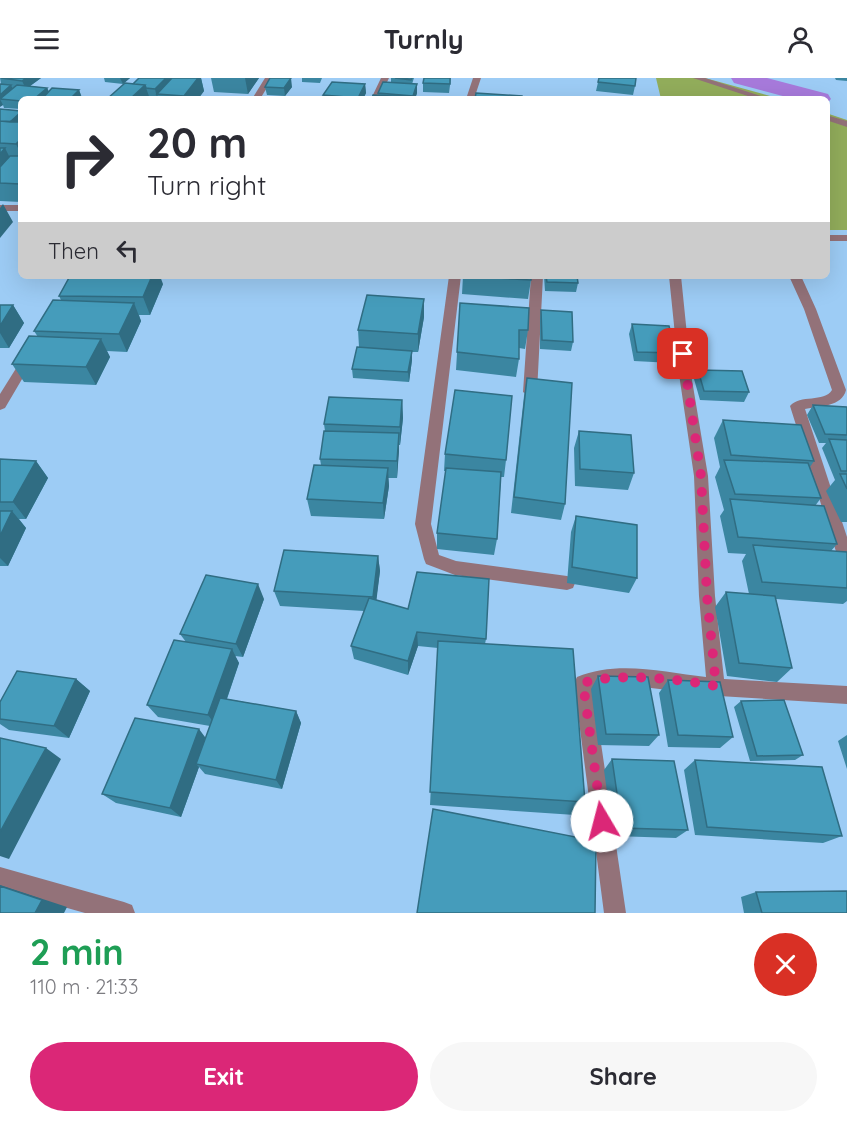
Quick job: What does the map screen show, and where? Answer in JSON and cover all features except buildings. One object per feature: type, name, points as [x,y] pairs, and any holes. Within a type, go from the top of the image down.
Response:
[{"type":"street","points":[[258,96],[269,78]]},
{"type":"street","points":[[376,96],[385,78]]},
{"type":"street","points":[[471,96],[477,78]]},
{"type":"street","points":[[698,78],[756,96]]},
{"type":"street","points":[[830,118],[847,124]]},
{"type":"street","points":[[0,208],[18,208]]},
{"type":"street","points":[[830,238],[847,238]]},
{"type":"street","points":[[454,279],[423,524],[432,559],[455,568],[567,583]]},
{"type":"street","points":[[530,392],[537,279]]},
{"type":"street","points":[[675,279],[685,374],[701,476],[707,596],[716,686]]},
{"type":"street","points":[[796,279],[810,309],[839,390],[838,395],[832,399],[797,406],[847,561]]},
{"type":"street","points":[[0,405],[37,345]]},
{"type":"street","points":[[615,913],[583,683],[603,677],[643,678],[716,686],[847,695]]},
{"type":"street","points":[[0,878],[124,913]]},
{"type":"green space","points":[[656,78],[705,78],[770,96],[660,96]]},
{"type":"green space","points":[[830,114],[847,120],[847,230],[830,230]]},
{"type":"waterway","points":[[742,78],[809,96]]},
{"type":"route","points":[[602,821],[583,683],[603,677],[643,678],[716,686],[707,596],[701,476],[683,354]]}]
